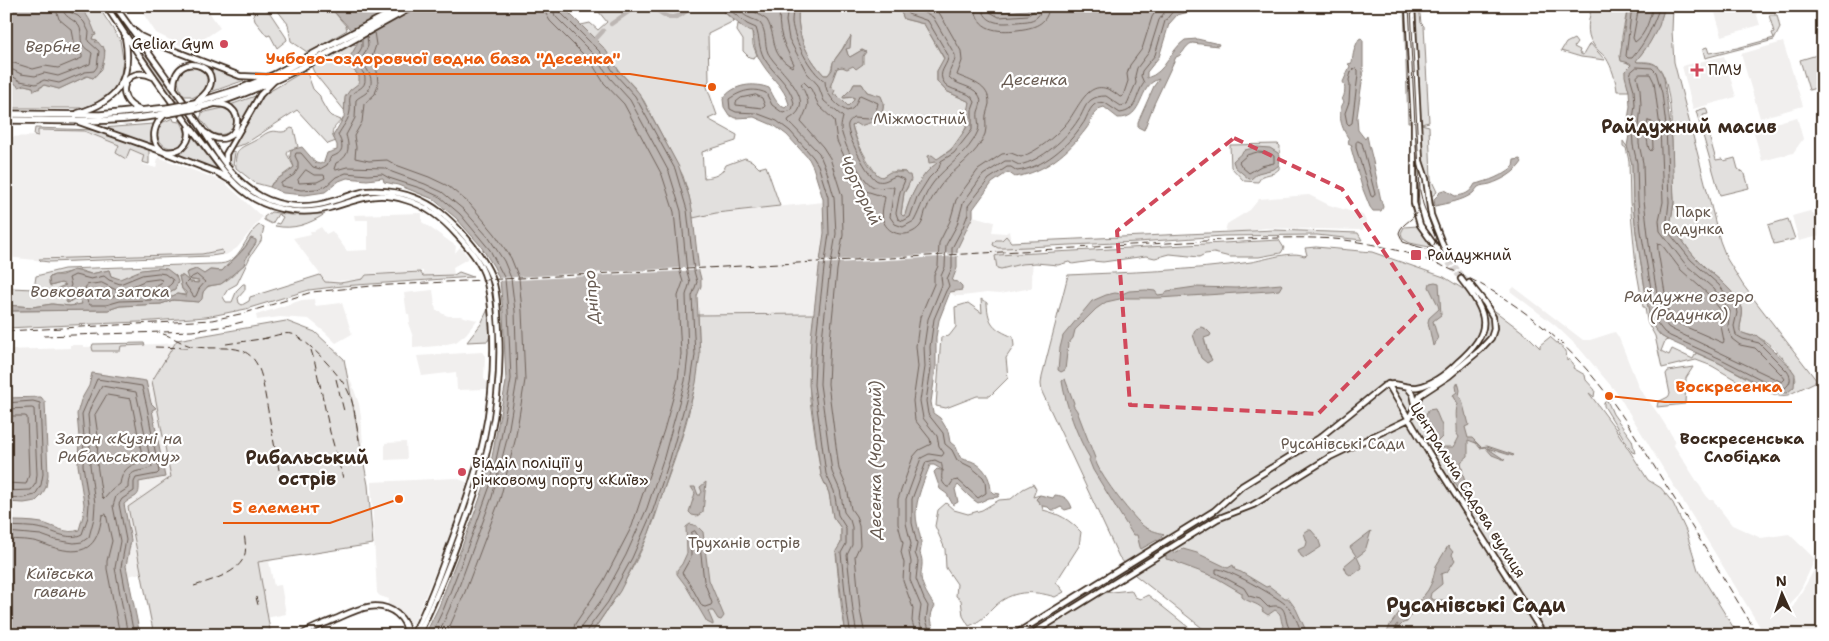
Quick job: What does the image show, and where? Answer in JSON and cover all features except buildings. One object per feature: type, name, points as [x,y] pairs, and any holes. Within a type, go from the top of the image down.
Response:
[{"type":"main road","points":[[106,6],[186,122],[234,183]]},
{"type":"main road","points":[[115,6],[203,130],[229,172],[247,187],[260,196],[274,202],[293,206],[325,204],[367,192],[389,192],[416,198],[434,207],[455,226],[475,248],[487,266],[494,286],[500,344],[497,400],[492,432],[473,500],[434,603],[418,635]]},
{"type":"main road","points":[[295,67],[404,6]]},
{"type":"main road","points":[[212,104],[275,77],[413,6]]},
{"type":"main road","points":[[1408,6],[1414,123],[1414,203],[1420,225],[1440,253]]},
{"type":"main road","points":[[1412,6],[1420,161],[1426,179],[1430,215],[1447,256]]},
{"type":"main road","points":[[118,25],[123,18]]},
{"type":"main road","points":[[129,26],[140,36],[240,76],[275,77]]},
{"type":"main road","points":[[72,118],[108,100],[119,89],[125,75],[127,57],[124,33]]},
{"type":"main road","points":[[174,88],[176,74],[182,67],[195,64],[204,68],[210,75],[211,86],[196,105]]},
{"type":"main road","points":[[146,112],[130,105],[125,98],[124,90],[127,80],[136,74],[146,73],[154,77]]},
{"type":"main road","points":[[6,114],[125,120],[196,105],[275,77]]},
{"type":"main road","points":[[229,172],[225,160],[226,154],[260,95],[275,77]]},
{"type":"main road","points":[[196,105],[221,104],[233,111],[237,119],[236,130],[229,137],[221,139],[211,136],[203,130]]},
{"type":"main road","points":[[168,112],[156,124],[154,133],[157,146],[165,151],[178,150],[188,142],[190,132],[186,122]]},
{"type":"main road","points":[[6,120],[168,112]]},
{"type":"main road","points":[[72,118],[218,174],[258,201],[277,208],[293,211],[323,210],[370,196],[393,197],[413,202],[430,211],[451,228],[475,256],[484,273],[490,299],[494,356],[486,432],[464,510],[432,596],[412,635]]},
{"type":"main road","points":[[1014,635],[1214,511],[1242,486],[1318,439],[1388,384],[1407,387],[1420,386],[1444,374],[1463,358],[1480,338],[1483,320],[1480,306],[1461,279]]},
{"type":"main road","points":[[1030,635],[1217,519],[1253,505],[1330,457],[1409,419],[1420,395],[1448,376],[1480,350],[1491,338],[1494,329],[1493,317],[1485,303],[1469,283]]},
{"type":"main road","name":"Центральна Садова вулиця","points":[[1388,384],[1544,635]]},
{"type":"main road","points":[[1407,387],[1413,394],[1415,404]]},
{"type":"main road","points":[[302,635],[362,607],[374,605],[392,610],[402,619],[406,626],[407,635]]},
{"type":"highlighted area","points":[[1234,138],[1342,189],[1422,309],[1318,414],[1130,405],[1117,231]]},
{"type":"shaded area","points":[[150,6],[205,6],[220,28],[196,44],[193,40],[184,47],[156,33],[142,12]]},
{"type":"shaded area","points":[[1713,6],[1767,6],[1768,9],[1756,12],[1760,25],[1722,36]]},
{"type":"shaded area","points":[[1783,42],[1803,106],[1760,118],[1741,54]]},
{"type":"shaded area","points":[[1724,56],[1736,97],[1693,109],[1682,66]]},
{"type":"shaded area","points":[[1797,117],[1803,139],[1793,153],[1762,161],[1753,129]]},
{"type":"shaded area","points":[[38,130],[84,131],[119,145],[125,159],[129,149],[144,155],[142,164],[156,168],[158,157],[224,182],[262,217],[237,248],[226,255],[55,262],[6,257],[6,137],[37,136]]},
{"type":"shaded area","points":[[1309,195],[1329,205],[1363,215],[1366,221],[1363,230],[1266,228],[1225,231],[1227,224],[1250,210],[1259,199]]},
{"type":"shaded area","points":[[824,202],[824,233],[814,314],[698,315],[697,296],[702,282],[693,218],[716,213]]},
{"type":"shaded area","points":[[1810,211],[1815,215],[1823,214],[1823,235],[1799,241],[1792,216]]},
{"type":"shaded area","points":[[422,213],[422,222],[456,246],[455,253],[460,247],[469,258],[453,267],[454,275],[423,276],[423,271],[366,274],[363,279],[326,282],[293,238],[311,234],[310,231],[321,227],[326,234],[332,231],[347,251],[368,250],[368,220],[355,220],[354,215]]},
{"type":"shaded area","points":[[973,216],[994,222],[992,232],[1006,233],[1009,231],[1011,242],[1033,240],[1032,288],[999,294],[987,293],[962,296],[955,296],[950,292],[962,286],[958,282],[952,282],[955,275],[957,249]]},
{"type":"shaded area","points":[[1514,287],[1583,340],[1590,340],[1615,332],[1639,388],[1676,442],[1673,444],[1709,500],[1713,500],[1732,525],[1761,538],[1789,534],[1815,559],[1802,587],[1789,607],[1790,612],[1817,565],[1823,564],[1823,635],[1765,635],[1617,393],[1579,348],[1556,326],[1510,291]]},
{"type":"shaded area","points":[[433,290],[436,311],[440,311],[448,316],[460,316],[477,320],[466,334],[456,342],[413,348],[413,337],[408,323],[410,322],[409,314],[407,314],[404,293]]},
{"type":"shaded area","points":[[314,299],[315,306],[342,303],[352,334],[336,343],[309,319],[280,317],[257,320],[256,315],[302,300]]},
{"type":"shaded area","points":[[207,342],[339,361],[351,381],[359,404],[370,545],[273,550],[274,560],[269,562],[274,586],[281,585],[286,614],[266,618],[268,628],[271,627],[273,635],[249,635],[248,632],[234,635],[153,635],[141,573],[128,576],[126,566],[131,540],[124,504],[139,493],[139,482],[159,479],[165,475],[153,409],[145,381],[92,374],[77,414],[79,437],[78,465],[84,504],[79,531],[58,529],[43,524],[6,521],[6,502],[32,502],[46,487],[48,475],[44,400],[33,396],[6,398],[6,350],[70,348],[70,345],[84,345],[84,347]]},
{"type":"shaded area","points":[[482,352],[485,356],[484,379],[488,383],[487,389],[457,390],[456,372],[422,376],[417,356]]},
{"type":"shaded area","points":[[406,442],[407,459],[385,460],[385,443]]},
{"type":"shaded area","points":[[456,478],[469,483],[445,548],[413,625],[404,621],[387,607],[389,599],[377,593],[371,482]]},
{"type":"green space","points":[[70,6],[98,6],[120,40],[123,59],[121,74],[112,91],[97,102],[83,108],[6,108],[6,83],[12,81],[39,89],[44,85],[59,89],[87,76],[93,78],[102,69],[105,50],[95,42],[96,40],[92,39],[91,23],[88,19]]},
{"type":"green space","points":[[255,6],[262,6],[270,13],[286,37],[287,40],[277,48],[270,35],[267,36],[255,21],[252,9]]},
{"type":"green space","points":[[274,6],[329,6],[346,26],[347,30],[307,52],[291,41],[288,24]]},
{"type":"green space","points":[[594,6],[717,6],[734,21],[708,34],[709,81],[706,84],[717,115],[708,119],[737,135],[736,141],[702,152],[704,178],[717,175],[726,165],[745,158],[752,161],[759,168],[766,166],[780,206],[716,213],[693,218],[683,176],[644,101],[619,71],[609,55],[581,25],[590,23],[598,30],[607,22]]},
{"type":"green space","name":"Міжмостний","points":[[799,6],[896,6],[904,19],[924,24],[944,59],[937,71],[937,81],[946,91],[970,102],[967,122],[961,138],[921,179],[913,193],[905,215],[901,214],[904,193],[908,187],[905,172],[896,171],[882,177],[878,176],[863,152],[852,125],[882,114],[884,103],[881,97],[867,92],[862,84],[854,84],[843,97],[854,97],[854,100],[848,107],[837,98],[831,86],[833,75],[837,68],[842,67],[866,52],[862,50],[850,57],[845,44],[834,60],[828,75],[824,75],[812,60],[803,43],[798,16]]},
{"type":"green space","points":[[1404,6],[1406,6],[1412,122],[1408,122]]},
{"type":"green space","points":[[1414,6],[1419,6],[1421,23],[1424,26],[1429,122],[1421,124],[1429,126],[1431,179],[1437,192],[1432,196],[1434,207],[1431,208],[1428,179],[1423,163]]},
{"type":"green space","points":[[1592,6],[1628,6],[1622,36],[1621,59],[1631,65],[1625,71],[1629,91],[1617,91],[1608,62],[1591,40],[1588,25]]},
{"type":"green space","name":"Парк Радунка","points":[[1665,6],[1673,6],[1674,62],[1720,241],[1727,259],[1743,285],[1817,381],[1788,395],[1779,396],[1736,380],[1712,366],[1696,360],[1662,368],[1655,336],[1647,321],[1636,267],[1630,202],[1629,161],[1623,141],[1630,151],[1632,164],[1636,232],[1650,320],[1661,336],[1668,340],[1665,341],[1661,351],[1669,355],[1672,349],[1693,359],[1696,353],[1771,391],[1796,381],[1788,364],[1768,343],[1760,338],[1740,332],[1741,305],[1726,286],[1695,257],[1670,227],[1674,200],[1671,115],[1666,84],[1662,72],[1656,65],[1649,62],[1637,62],[1636,60],[1654,35]]},
{"type":"green space","points":[[1769,15],[1777,15],[1780,28],[1774,40],[1705,58],[1703,50],[1707,47],[1709,53],[1774,38]]},
{"type":"green space","points":[[121,20],[180,101],[175,101],[121,23]]},
{"type":"green space","points":[[738,24],[752,31],[753,45],[757,55],[753,58],[743,51],[743,40],[737,31]]},
{"type":"green space","points":[[1574,39],[1577,43],[1574,47],[1580,50],[1579,53],[1583,55],[1590,43],[1605,60],[1581,57],[1561,51],[1566,43]]},
{"type":"green space","points":[[353,44],[357,45],[349,64],[360,77],[360,80],[357,86],[348,93],[344,110],[312,68]]},
{"type":"green space","points":[[1817,55],[1823,76],[1823,86],[1809,90],[1800,60]]},
{"type":"green space","points":[[200,63],[248,79],[211,92],[211,75]]},
{"type":"green space","points":[[192,67],[204,73],[207,83],[204,92],[192,98],[191,96],[184,96],[179,87],[178,78],[182,71]]},
{"type":"green space","points":[[306,70],[313,89],[320,96],[328,113],[341,120],[332,134],[336,141],[328,144],[297,110],[245,144],[234,147],[231,151],[265,94]]},
{"type":"green space","points":[[258,95],[240,126],[238,114],[230,105]]},
{"type":"green space","points":[[223,108],[232,115],[234,126],[224,134],[212,133],[200,118],[201,113]]},
{"type":"green space","points":[[1706,108],[1708,114],[1703,115],[1716,160],[1722,159],[1724,161],[1735,158],[1738,169],[1745,174],[1749,188],[1720,195],[1696,111]]},
{"type":"green space","points":[[173,118],[174,121],[179,122],[179,119],[184,129],[185,138],[177,147],[171,148],[165,146],[160,141],[157,133],[161,123]]},
{"type":"green space","points":[[153,124],[150,145],[102,128]]},
{"type":"green space","points":[[35,128],[95,130],[149,150],[149,164],[142,162],[144,155],[130,149],[126,159],[116,153],[119,145],[84,131],[38,130],[38,136],[34,135]]},
{"type":"green space","points":[[291,128],[294,129],[298,147],[289,150],[287,154],[294,167],[272,183],[270,187],[255,183],[236,168],[237,152],[242,147],[269,132],[285,132]]},
{"type":"green space","points":[[192,136],[221,174],[169,154],[184,149],[189,144]]},
{"type":"green space","points":[[1278,144],[1280,146],[1279,169],[1274,173],[1262,176],[1258,182],[1244,181],[1231,167],[1230,145]]},
{"type":"green space","points":[[231,151],[235,152],[233,166],[227,161]]},
{"type":"green space","points":[[271,212],[292,215],[325,214],[301,225],[282,227],[275,226],[276,223],[279,224],[283,217],[278,214],[272,224],[264,220],[264,217]]},
{"type":"green space","points":[[1788,219],[1795,239],[1774,244],[1768,225]]},
{"type":"green space","points":[[259,225],[264,227],[261,241],[250,257],[237,284],[228,289],[223,297],[226,302],[232,302],[237,290],[243,284],[245,284],[245,290],[238,298],[239,303],[242,305],[249,301],[250,297],[320,275],[325,282],[340,283],[363,279],[366,275],[420,272],[423,276],[454,275],[459,272],[473,277],[309,290],[246,309],[206,317],[6,328],[6,311],[108,310],[120,306],[161,304],[173,300],[199,302],[206,288],[224,282],[239,269],[256,243],[251,238],[241,252],[222,271],[210,270],[204,274],[194,270],[187,272],[191,280],[198,281],[199,283],[190,282],[183,276],[179,276],[182,289],[186,295],[177,294],[161,301],[158,298],[175,289],[176,276],[162,269],[148,269],[120,280],[111,276],[109,270],[91,274],[79,270],[51,276],[49,284],[51,286],[61,283],[66,285],[57,289],[58,293],[55,291],[50,293],[67,297],[66,302],[68,303],[74,299],[82,300],[82,304],[70,306],[52,304],[32,307],[6,305],[6,283],[10,288],[34,289],[36,276],[64,269],[225,263],[237,255]]},
{"type":"green space","points":[[1417,226],[1430,243],[1429,247],[1410,243],[1403,239],[1401,233],[1404,227]]},
{"type":"green space","points":[[1274,230],[1358,233],[1362,240],[1317,235],[1223,236],[1004,248],[998,248],[993,245],[996,240],[1002,240],[1006,236],[1011,242]]},
{"type":"green space","points":[[1279,240],[1284,248],[1281,253],[1259,257],[1230,257],[1214,253],[1199,257],[1170,254],[1155,258],[1146,256],[1103,262],[1092,261],[1072,264],[1069,262],[1058,265],[1021,264],[1001,269],[997,268],[995,256],[998,255]]},
{"type":"green space","name":"Русанівські Сади","points":[[1316,247],[1372,252],[1444,277],[1479,299],[1528,336],[1540,348],[1540,345],[1550,337],[1566,351],[1567,361],[1569,359],[1574,366],[1573,368],[1585,375],[1586,380],[1595,390],[1594,397],[1589,393],[1615,428],[1648,480],[1661,488],[1673,503],[1686,531],[1698,570],[1738,635],[1211,635],[1135,575],[1119,557],[1042,392],[1042,376],[1068,275],[1160,271],[1228,265],[1293,254],[1304,256],[1307,255],[1305,248]]},
{"type":"green space","points":[[222,250],[223,254],[211,256],[49,262],[39,259],[202,254]]},
{"type":"green space","points":[[981,299],[987,303],[993,325],[1013,337],[1014,346],[1006,358],[1008,378],[990,396],[977,396],[946,408],[936,406],[941,337],[949,336],[956,327],[955,307],[968,303],[982,313]]},
{"type":"green space","points":[[488,309],[490,336],[488,341],[467,342],[481,324]]},
{"type":"green space","name":"Труханів острів","points":[[814,314],[809,368],[810,401],[821,475],[829,493],[833,517],[841,528],[841,543],[836,554],[842,613],[847,635],[590,635],[630,573],[643,546],[656,515],[680,444],[695,381],[699,337],[698,315]]},
{"type":"green space","points":[[286,321],[315,332],[344,359],[368,485],[373,544],[258,562],[270,630],[240,635],[154,635],[128,507],[171,477],[152,381],[177,340]]},
{"type":"green space","points":[[144,343],[145,345],[121,346],[120,351],[93,351],[92,347],[93,344]]},
{"type":"green space","points":[[1693,367],[1686,378],[1685,404],[1657,407],[1658,402],[1670,394],[1666,374],[1668,371]]},
{"type":"green space","points":[[1607,400],[1613,414],[1632,440],[1635,453],[1632,452],[1604,406]]},
{"type":"green space","points":[[1033,484],[1036,489],[1033,497],[1040,495],[1036,499],[1043,510],[1064,518],[1081,532],[1079,546],[1056,582],[1064,592],[1055,597],[1039,593],[1023,593],[1008,597],[980,620],[969,626],[963,616],[961,600],[956,596],[957,584],[946,568],[945,549],[935,526],[938,510],[946,503],[954,510],[968,514],[982,510],[999,500],[1011,499],[1023,489]]},
{"type":"green space","points":[[1131,590],[1135,597],[1140,599],[1148,595],[1198,635],[1044,635],[1047,628],[1103,593]]},
{"type":"water","name":"Вербне","points":[[56,5],[82,11],[89,19],[96,35],[92,39],[97,40],[95,42],[103,46],[105,54],[99,72],[93,78],[87,76],[59,89],[44,85],[34,91],[33,87],[24,85],[19,87],[12,81],[6,83],[6,6]]},
{"type":"water","name":"Дніпро","points":[[329,6],[562,6],[605,49],[619,71],[639,93],[679,167],[692,209],[701,279],[701,286],[697,296],[700,355],[696,383],[682,435],[649,533],[620,591],[590,635],[425,635],[439,606],[471,523],[485,484],[492,457],[506,382],[500,281],[494,267],[480,245],[456,218],[433,199],[398,185],[384,182],[383,178],[367,180],[347,178],[339,181],[325,192],[305,195],[283,193],[270,187],[294,167],[290,156],[291,150],[302,147],[316,163],[320,164],[324,162],[327,153],[337,150],[333,136],[344,117],[345,97],[359,83],[359,76],[349,62],[357,45],[356,39],[350,29]]},
{"type":"water","name":"Десенка","points":[[717,6],[737,6],[739,8],[743,6],[799,6],[798,16],[803,43],[812,60],[824,75],[828,75],[832,70],[833,62],[851,36],[850,48],[846,49],[848,55],[850,57],[862,50],[866,52],[863,56],[863,64],[856,69],[853,66],[847,69],[837,68],[830,87],[835,90],[833,95],[837,95],[848,106],[854,100],[854,97],[843,97],[854,84],[862,84],[867,92],[881,96],[883,108],[879,120],[860,126],[855,123],[852,126],[863,155],[877,174],[882,177],[890,172],[905,172],[907,175],[910,175],[911,180],[904,193],[901,214],[903,216],[921,179],[937,163],[929,163],[928,156],[932,155],[937,159],[951,150],[967,127],[965,122],[970,102],[946,91],[937,81],[937,71],[944,58],[924,24],[904,19],[896,6],[991,6],[999,12],[1027,10],[1033,6],[1212,6],[1177,15],[1169,24],[1159,57],[1147,72],[1147,78],[1154,75],[1164,66],[1185,40],[1197,39],[1219,44],[1218,46],[1192,43],[1176,57],[1144,130],[1138,127],[1138,122],[1159,79],[1152,82],[1147,88],[1133,113],[1127,117],[1118,118],[1104,107],[1098,109],[1086,129],[1064,153],[1036,171],[1015,177],[1008,172],[992,183],[973,209],[973,216],[957,249],[957,268],[952,281],[958,282],[962,286],[962,290],[950,292],[939,320],[936,337],[936,368],[931,402],[933,413],[940,418],[948,431],[950,442],[956,447],[960,457],[976,463],[983,469],[988,476],[991,490],[994,493],[1000,494],[998,497],[989,498],[978,503],[958,485],[955,489],[958,502],[953,505],[947,494],[940,489],[934,472],[937,469],[944,471],[934,465],[930,465],[919,496],[916,514],[921,543],[921,577],[924,588],[935,606],[931,617],[936,635],[847,635],[836,551],[841,543],[841,528],[833,517],[829,493],[821,475],[809,385],[811,338],[824,233],[823,199],[809,159],[787,135],[775,126],[754,117],[735,118],[729,115],[724,107],[723,99],[727,94],[738,87],[750,85],[769,88],[779,104],[785,108],[789,104],[778,83],[760,60],[755,48],[752,31],[745,29]]},
{"type":"water","name":"Райдужне озеро (Радунка)","points":[[1628,6],[1665,6],[1659,26],[1649,44],[1636,61],[1654,64],[1660,69],[1664,78],[1672,140],[1674,202],[1670,227],[1695,257],[1726,286],[1741,305],[1740,332],[1751,336],[1756,335],[1782,358],[1795,374],[1794,387],[1787,393],[1777,393],[1719,363],[1668,340],[1661,336],[1650,320],[1636,232],[1632,164],[1627,146],[1630,106],[1625,71],[1631,65],[1621,61],[1620,56]]},
{"type":"water","points":[[1361,38],[1363,40],[1363,75],[1357,117],[1358,130],[1365,139],[1367,136],[1383,207],[1381,211],[1373,211],[1370,207],[1362,187],[1351,148],[1352,145],[1348,143],[1349,139],[1342,126],[1340,116],[1345,91],[1343,82],[1350,66],[1348,64],[1352,63],[1355,48]]},
{"type":"water","points":[[1257,147],[1270,148],[1278,153],[1280,156],[1279,165],[1274,169],[1258,173],[1249,179],[1235,167],[1233,161],[1245,150]]},
{"type":"water","points":[[1520,159],[1522,162],[1519,166],[1504,178],[1479,186],[1465,198],[1435,206],[1434,199],[1440,191],[1445,190],[1455,196],[1464,194],[1471,190],[1475,184],[1490,180],[1504,173],[1513,167],[1514,160]]},
{"type":"water","name":"Вовковата затока","points":[[251,238],[256,240],[256,243],[246,257],[244,265],[221,284],[208,286],[199,302],[173,300],[161,304],[120,306],[108,310],[6,311],[6,305],[32,307],[52,304],[70,306],[82,304],[80,299],[74,299],[67,303],[67,298],[56,296],[49,292],[54,290],[58,293],[58,288],[66,285],[61,283],[50,286],[49,278],[74,270],[91,274],[109,270],[111,276],[120,279],[141,270],[167,269],[176,276],[178,282],[175,289],[158,298],[158,300],[161,301],[177,294],[186,296],[179,276],[183,276],[190,282],[198,283],[199,281],[188,279],[186,273],[196,269],[204,274],[210,270],[222,271],[241,252]]},
{"type":"water","points":[[1430,283],[1439,283],[1441,315],[1433,321],[1438,339],[1433,346],[1428,322],[1429,318],[1439,309],[1429,287]]},
{"type":"water","points":[[1281,284],[1279,290],[1158,298],[1124,298],[1106,302],[1096,309],[1075,330],[1073,338],[1068,344],[1065,370],[1061,372],[1058,370],[1063,336],[1092,301],[1106,295],[1146,290],[1155,291],[1158,295],[1165,294],[1167,291],[1195,287],[1236,288]]},
{"type":"water","points":[[1201,327],[1211,334],[1204,338],[1212,360],[1207,363],[1201,358],[1193,335],[1196,329]]},
{"type":"water","name":"Київська гавань","points":[[92,373],[146,381],[151,403],[156,408],[152,410],[165,477],[139,482],[138,494],[124,504],[131,540],[126,566],[140,635],[6,635],[6,521],[28,521],[42,523],[60,530],[79,530],[84,504],[78,465],[79,437],[77,414],[81,400],[89,386]]},
{"type":"water","points":[[1065,379],[1074,403],[1073,405],[1101,473],[1137,520],[1147,528],[1164,534],[1161,536],[1174,553],[1183,549],[1197,553],[1228,568],[1233,565],[1235,570],[1266,587],[1269,586],[1285,598],[1288,598],[1296,609],[1308,635],[1287,635],[1280,614],[1275,610],[1268,615],[1262,611],[1263,609],[1242,597],[1242,593],[1215,577],[1166,559],[1166,554],[1157,540],[1141,549],[1137,535],[1133,535],[1093,470],[1090,458],[1069,410],[1062,381]]},
{"type":"water","points":[[1458,382],[1459,396],[1462,400],[1469,425],[1465,427],[1468,438],[1472,438],[1481,447],[1487,446],[1514,455],[1487,448],[1505,460],[1492,455],[1485,447],[1480,448],[1476,443],[1468,440],[1468,456],[1461,462],[1466,489],[1471,500],[1467,501],[1454,482],[1451,467],[1441,450],[1444,447],[1454,447],[1459,437],[1457,434],[1456,415],[1458,404],[1453,395],[1457,392],[1456,386]]},
{"type":"water","points":[[41,397],[45,402],[48,475],[46,487],[36,501],[24,503],[6,502],[6,398]]},
{"type":"water","points":[[1435,409],[1442,426],[1442,437],[1438,441],[1431,435],[1425,421],[1428,410]]},
{"type":"water","points":[[706,482],[703,512],[697,516],[692,515],[689,512],[695,493],[691,487],[695,487],[698,495],[700,495],[702,492],[700,487]]},
{"type":"water","points":[[1040,495],[1053,498],[1055,495],[1064,497],[1072,508],[1065,510],[1061,507],[1051,510],[1048,507],[1042,506],[1036,499]]},
{"type":"water","points":[[690,524],[697,526],[703,532],[709,580],[724,616],[721,620],[718,619],[713,611],[708,611],[713,625],[707,622],[677,574],[677,570],[687,553],[686,527]]},
{"type":"water","points":[[1311,530],[1318,538],[1321,547],[1304,558],[1298,550],[1306,546],[1307,542],[1304,533]]},
{"type":"water","points":[[1371,531],[1365,551],[1357,557],[1362,568],[1350,575],[1344,566],[1356,556],[1350,547]]},
{"type":"water","points":[[1448,546],[1453,552],[1452,555],[1455,560],[1447,572],[1441,574],[1442,584],[1431,593],[1430,598],[1446,600],[1452,606],[1448,608],[1439,604],[1424,604],[1413,611],[1407,622],[1398,628],[1396,628],[1398,624],[1396,625],[1393,635],[1386,635],[1390,625],[1401,610],[1419,602],[1428,590],[1436,566]]},
{"type":"pier","points":[[959,253],[959,256],[817,264],[818,261]]},
{"type":"pier","points":[[701,267],[701,270],[498,281],[496,278]]},
{"type":"waterway","name":"Чорторий","points":[[611,24],[637,6]]},
{"type":"waterway","name":"Чорторий","points":[[653,6],[668,17],[677,17],[691,6]]},
{"type":"waterway","name":"Чорторий","points":[[593,42],[603,31]]},
{"type":"tunnel","points":[[1440,253],[1461,279]]},
{"type":"tunnel","points":[[1447,256],[1469,283]]},
{"type":"tram line","points":[[1409,6],[1419,205],[1413,218],[1403,226],[1399,233],[1403,242],[1426,249],[1434,245],[1436,239],[1420,191],[1411,6]]},
{"type":"railway","points":[[6,331],[212,320],[245,313],[312,292],[372,286],[1242,239],[1311,238],[1352,241],[1388,248],[1423,258],[1456,272],[1519,308],[1574,356],[1598,383],[1626,422],[1758,635]]},
{"type":"railway","points":[[44,336],[192,331],[246,321]]},
{"type":"railway","points":[[163,334],[192,346],[236,349],[252,357],[262,378],[279,470]]},
{"type":"railway","points":[[262,339],[281,334],[292,334],[306,343],[323,359],[339,377],[348,391],[354,408],[359,440]]},
{"type":"railway","points":[[226,344],[268,338]]},
{"type":"railway","points":[[155,347],[188,348]]},
{"type":"railway","points":[[311,350],[320,386]]},
{"type":"railway","points":[[336,379],[344,411]]},
{"type":"railway","points":[[319,380],[330,432],[343,478]]},
{"type":"railway","points":[[194,586],[222,576],[240,563],[244,557],[246,545],[244,533]]},
{"type":"railway","points":[[256,597],[258,605]]},
{"type":"place","name":"Geliar Gym","points":[[224,44]]},
{"type":"place","name":"ПМУ","points":[[1697,70]]},
{"type":"place","name":"Учбово-оздоровчої водна база \"Десенка\"","points":[[712,87]]},
{"type":"place","name":"Райдужний","points":[[1416,255]]},
{"type":"place","name":"Воскресенка","points":[[1609,396]]},
{"type":"place","name":"Відділ поліції у річковому порту «Київ»","points":[[462,472]]},
{"type":"place","name":"5 елемент","points":[[399,499]]},
{"type":"district","name":"Райдужний масив","points":[[1689,127]]},
{"type":"district","name":"Воскресенська Слобідка","points":[[1742,447]]},
{"type":"district","name":"Рибальський острів","points":[[307,468]]},
{"type":"district","name":"Русанівські Сади","points":[[1476,605]]},
{"type":"water label","name":"Затон «Кузні на Рибальському»","points":[[119,447]]},
{"type":"water label","name":"Десенка (Чорторий)","points":[[875,460]]}]
